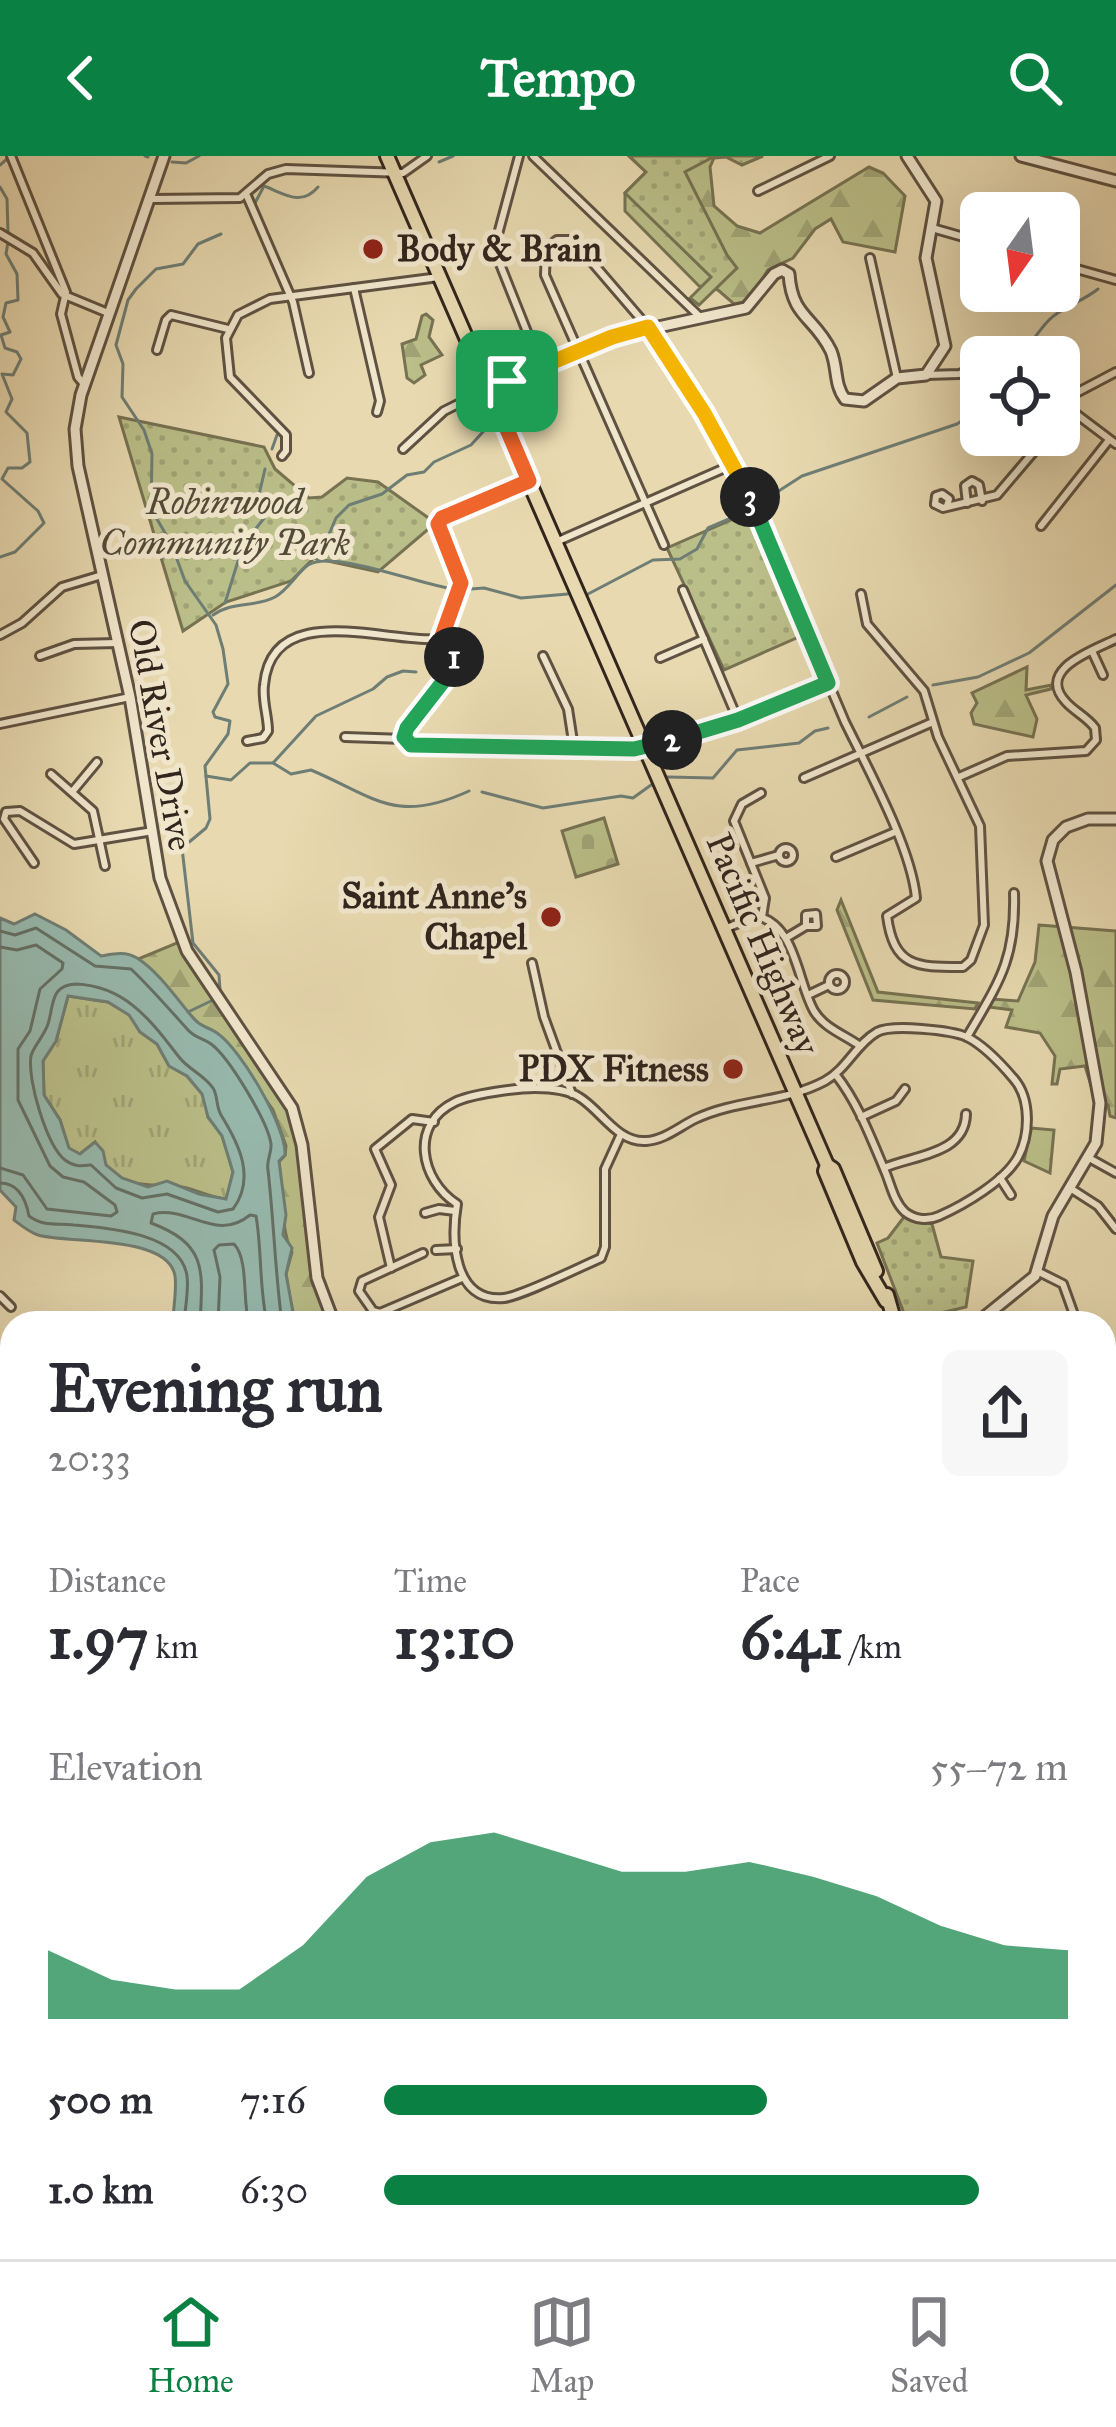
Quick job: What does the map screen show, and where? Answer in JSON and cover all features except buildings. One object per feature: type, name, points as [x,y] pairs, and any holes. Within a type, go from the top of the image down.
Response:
[{"type":"main road","name":"Pacific Highway","points":[[387,156],[826,1165],[833,1169],[859,1227],[891,1311]]},
{"type":"street","points":[[11,156],[65,296],[61,314],[84,384]]},
{"type":"street","name":"Old River Drive","points":[[164,156],[84,384],[76,441],[130,697],[156,863],[190,957],[292,1108],[302,1145],[317,1278],[329,1311]]},
{"type":"street","points":[[151,200],[247,196],[264,177],[278,170],[394,172],[410,170],[427,156]]},
{"type":"street","points":[[519,156],[494,249],[541,367]]},
{"type":"street","points":[[533,156],[700,317]]},
{"type":"street","points":[[758,191],[830,156]]},
{"type":"street","points":[[907,156],[936,198],[926,258],[945,339],[942,356],[926,375]]},
{"type":"street","points":[[1021,156],[1116,181]]},
{"type":"street","points":[[247,196],[291,297],[309,373]]},
{"type":"street","points":[[930,227],[960,236]]},
{"type":"street","points":[[0,233],[33,254],[65,296],[108,313]]},
{"type":"street","points":[[664,544],[542,267],[545,249],[554,241],[568,240],[579,247],[648,327],[734,464],[895,832],[916,898],[887,916],[901,957],[966,966],[984,925],[983,844],[977,818],[921,685],[865,621],[861,594]]},
{"type":"street","points":[[870,258],[897,378]]},
{"type":"street","points":[[403,449],[445,410],[579,351],[648,327],[746,308],[774,274],[784,270],[789,274],[793,303],[820,332],[832,354],[843,397],[864,401],[897,378],[960,374]]},
{"type":"street","points":[[1080,270],[1116,280]]},
{"type":"street","points":[[281,457],[286,435],[230,377],[225,352],[229,329],[248,308],[291,297],[440,277]]},
{"type":"street","points":[[354,288],[380,400],[377,412]]},
{"type":"street","points":[[157,350],[171,315],[229,329]]},
{"type":"street","points":[[1080,390],[1116,372]]},
{"type":"street","points":[[1041,526],[1112,442],[1080,417]]},
{"type":"street","points":[[947,506],[982,501],[1005,488],[1031,456]]},
{"type":"street","points":[[556,542],[734,464]]},
{"type":"street","points":[[441,639],[461,583],[438,524],[441,518],[529,481]]},
{"type":"street","points":[[967,503],[965,486],[972,482],[979,485],[982,501]]},
{"type":"street","points":[[0,635],[22,623],[62,586],[102,575]]},
{"type":"street","points":[[683,590],[738,720]]},
{"type":"street","points":[[248,741],[263,738],[268,731],[263,688],[269,662],[300,635],[323,630],[441,639],[453,651],[451,668],[407,728],[405,740]]},
{"type":"street","points":[[660,658],[704,639]]},
{"type":"street","points":[[959,777],[1007,755],[1089,750],[1095,728],[1067,704],[1058,684],[1064,666],[1116,639]]},
{"type":"street","points":[[40,656],[74,644],[118,643]]},
{"type":"street","points":[[1092,651],[1103,675]]},
{"type":"street","points":[[543,656],[568,709],[574,748]]},
{"type":"street","points":[[345,737],[405,740],[419,747],[646,748],[738,720],[828,683]]},
{"type":"street","points":[[0,724],[130,697]]},
{"type":"street","points":[[804,778],[933,722]]},
{"type":"street","points":[[72,792],[97,762]]},
{"type":"street","points":[[51,774],[93,811],[105,866]]},
{"type":"street","points":[[761,793],[742,804],[735,826],[765,898],[762,917]]},
{"type":"street","points":[[34,863],[4,815],[20,811],[74,844],[153,831]]},
{"type":"street","points":[[992,1311],[1037,1270],[1052,1219],[1090,1157],[1100,1125],[1077,978],[1051,886],[1048,856],[1055,838],[1072,823],[1116,819]]},
{"type":"street","points":[[836,857],[895,832]]},
{"type":"street","points":[[751,863],[779,855]]},
{"type":"street","points":[[967,1037],[1002,979],[1015,934],[1014,892]]},
{"type":"street","points":[[724,929],[743,919],[762,917],[774,923],[786,938],[821,1020],[860,1046]]},
{"type":"street","points":[[786,938],[806,926]]},
{"type":"street","points":[[532,963],[544,1017],[572,1094]]},
{"type":"street","points":[[808,994],[829,985]]},
{"type":"street","points":[[621,1134],[605,1168],[601,1258],[501,1298],[480,1292],[462,1277],[457,1204],[428,1175],[423,1157],[434,1122],[445,1108],[470,1096],[534,1088],[572,1094],[621,1134],[635,1141],[651,1141],[719,1109],[795,1093],[836,1075],[860,1046],[889,1028],[967,1037],[1014,1078],[1025,1096],[1023,1147],[1000,1178],[939,1217],[926,1220],[909,1215],[900,1206],[861,1117],[836,1075]]},
{"type":"street","points":[[861,1117],[896,1101],[905,1089]]},
{"type":"street","points":[[884,1168],[950,1144],[964,1129],[966,1114]]},
{"type":"street","points":[[391,1268],[379,1217],[391,1185],[375,1149],[412,1119],[434,1122]]},
{"type":"street","points":[[1090,1157],[1116,1173]]},
{"type":"street","points":[[1000,1178],[1011,1195]]},
{"type":"street","points":[[1070,1188],[1098,1206],[1116,1229]]},
{"type":"street","points":[[425,1213],[455,1211]]},
{"type":"street","points":[[436,1250],[457,1249]]},
{"type":"street","points":[[375,1311],[365,1302],[359,1285],[366,1277],[423,1253]]},
{"type":"street","points":[[1037,1270],[1064,1284],[1073,1311]]},
{"type":"street","points":[[382,1311],[462,1277]]},
{"type":"street","points":[[0,1296],[11,1307]]},
{"type":"green space","points":[[629,156],[763,156],[742,165],[726,157],[714,158],[710,167],[714,206],[737,226],[760,233],[869,167],[883,173],[905,196],[895,252],[843,242],[831,219],[815,229],[793,258],[768,270],[748,301],[734,304],[718,290],[699,286],[625,211],[625,193],[646,172]]},
{"type":"green space","points":[[629,156],[715,156],[685,172],[737,268],[699,305],[690,298],[711,277],[625,193],[646,172]]},
{"type":"green space","points":[[426,314],[433,320],[429,337],[442,355],[421,365],[425,375],[414,383],[407,378],[402,344],[416,339]]},
{"type":"green space","name":"Robinwood Community Park","points":[[119,417],[264,447],[275,469],[309,498],[322,497],[347,478],[378,482],[430,519],[432,526],[378,572],[314,558],[291,581],[226,602],[183,631]]},
{"type":"green space","points":[[747,513],[801,636],[724,670],[667,548]]},
{"type":"green space","points":[[1027,667],[1026,690],[1051,685],[1051,689],[1026,695],[1037,719],[1033,737],[974,724],[971,713],[977,703],[972,693]]},
{"type":"green space","points":[[604,818],[618,864],[576,877],[562,831]]},
{"type":"green space","points":[[841,900],[878,992],[978,1003],[975,1009],[873,1000],[837,910]]},
{"type":"green space","points":[[1039,925],[1116,931],[1116,1118],[1110,1116],[1108,1105],[1097,1105],[1085,1066],[1060,1069],[1057,1084],[1052,1084],[1055,1056],[1040,1033],[1006,1027],[1012,1010],[989,1007],[992,999],[1018,1001],[1035,962]]},
{"type":"green space","points":[[179,942],[282,1095],[296,1126],[312,1257],[328,1311],[292,1311],[286,1274],[292,1252],[284,1222],[279,1162],[286,1146],[273,1110],[218,1034],[198,1023],[138,959]]},
{"type":"green space","points":[[68,996],[108,1002],[130,1015],[140,1032],[157,1044],[169,1066],[187,1076],[204,1096],[208,1117],[222,1135],[233,1172],[227,1199],[182,1187],[124,1180],[108,1168],[95,1142],[80,1154],[69,1149],[60,1120],[44,1095],[43,1061],[56,1041]]},
{"type":"green space","points":[[1031,1128],[1054,1130],[1050,1173],[1024,1161]]},
{"type":"green space","points":[[904,1217],[932,1224],[941,1257],[973,1261],[966,1307],[903,1311],[877,1243],[888,1238]]},
{"type":"water","points":[[35,914],[101,956],[137,958],[197,1022],[227,1042],[250,1072],[284,1143],[285,1155],[279,1161],[286,1215],[283,1235],[292,1248],[286,1274],[293,1311],[174,1311],[175,1276],[155,1253],[115,1243],[38,1235],[14,1220],[16,1207],[0,1190],[0,918],[14,924]],"holes":[[[68,996],[108,1002],[129,1015],[140,1032],[157,1044],[169,1066],[187,1076],[202,1094],[233,1172],[226,1199],[167,1181],[148,1187],[122,1178],[106,1165],[95,1142],[80,1154],[69,1148],[60,1120],[44,1095],[43,1061],[56,1041]]]},
{"type":"waterway","points":[[172,162],[186,163],[199,156]]},
{"type":"waterway","points":[[439,162],[453,156]]},
{"type":"waterway","points":[[0,165],[7,159]]},
{"type":"waterway","points":[[255,203],[264,186],[299,198],[318,187]]},
{"type":"waterway","points":[[0,187],[7,199],[8,233]]},
{"type":"waterway","points":[[220,990],[219,975],[193,943],[182,848],[210,819],[205,766],[228,734],[230,721],[213,712],[228,684],[223,649],[216,625],[185,581],[151,509],[152,454],[144,430],[122,397],[123,364],[116,345],[128,300],[136,289],[156,269],[183,264],[198,244],[221,234]]},
{"type":"waterway","points":[[0,557],[15,552],[44,523],[38,511],[2,479],[8,468],[22,468],[30,462],[27,433],[6,412],[12,399],[2,374],[13,375],[21,359],[5,348],[1,335],[10,332],[3,317],[6,303],[18,300],[17,274],[6,254],[8,242]]},
{"type":"waterway","points":[[1036,336],[1054,316],[1098,289]]},
{"type":"waterway","points":[[760,503],[802,476],[960,422]]},
{"type":"waterway","points":[[318,560],[336,518],[349,505],[382,494],[407,475],[424,472],[434,462],[471,445],[491,423]]},
{"type":"waterway","points":[[272,449],[277,435]]},
{"type":"waterway","points":[[225,603],[243,545],[265,517],[258,499],[265,469]]},
{"type":"waterway","points":[[588,594],[653,560],[680,559],[697,549],[708,528],[743,513]]},
{"type":"waterway","points":[[213,615],[275,597],[308,565],[320,561],[453,589]]},
{"type":"waterway","points":[[933,685],[978,677],[1029,653],[1116,585]]},
{"type":"waterway","points":[[471,589],[521,598],[568,594]]},
{"type":"waterway","points":[[273,763],[316,716],[373,689],[387,677],[416,672]]},
{"type":"waterway","points":[[869,717],[907,697]]},
{"type":"waterway","points":[[668,777],[713,778],[737,750],[799,743],[828,728]]},
{"type":"waterway","points":[[206,776],[231,780],[250,763],[273,763],[291,774],[311,770],[370,797],[403,806],[422,806],[469,791]]},
{"type":"waterway","points":[[482,792],[543,808],[633,798],[651,785]]},
{"type":"waterway","points":[[188,1012],[211,1001]]},
{"type":"place","name":"Body & Brain","points":[[373,249]]},
{"type":"place","name":"Saint Anne's Chapel","points":[[551,917]]},
{"type":"place","name":"PDX Fitness","points":[[733,1069]]},
{"type":"route","points":[[648,327],[741,476],[828,683],[738,720],[646,748],[419,747],[406,742],[407,728],[449,674],[454,658],[452,647],[441,639],[461,583],[438,524],[442,518],[529,481],[490,389],[507,381],[648,327]]}]
